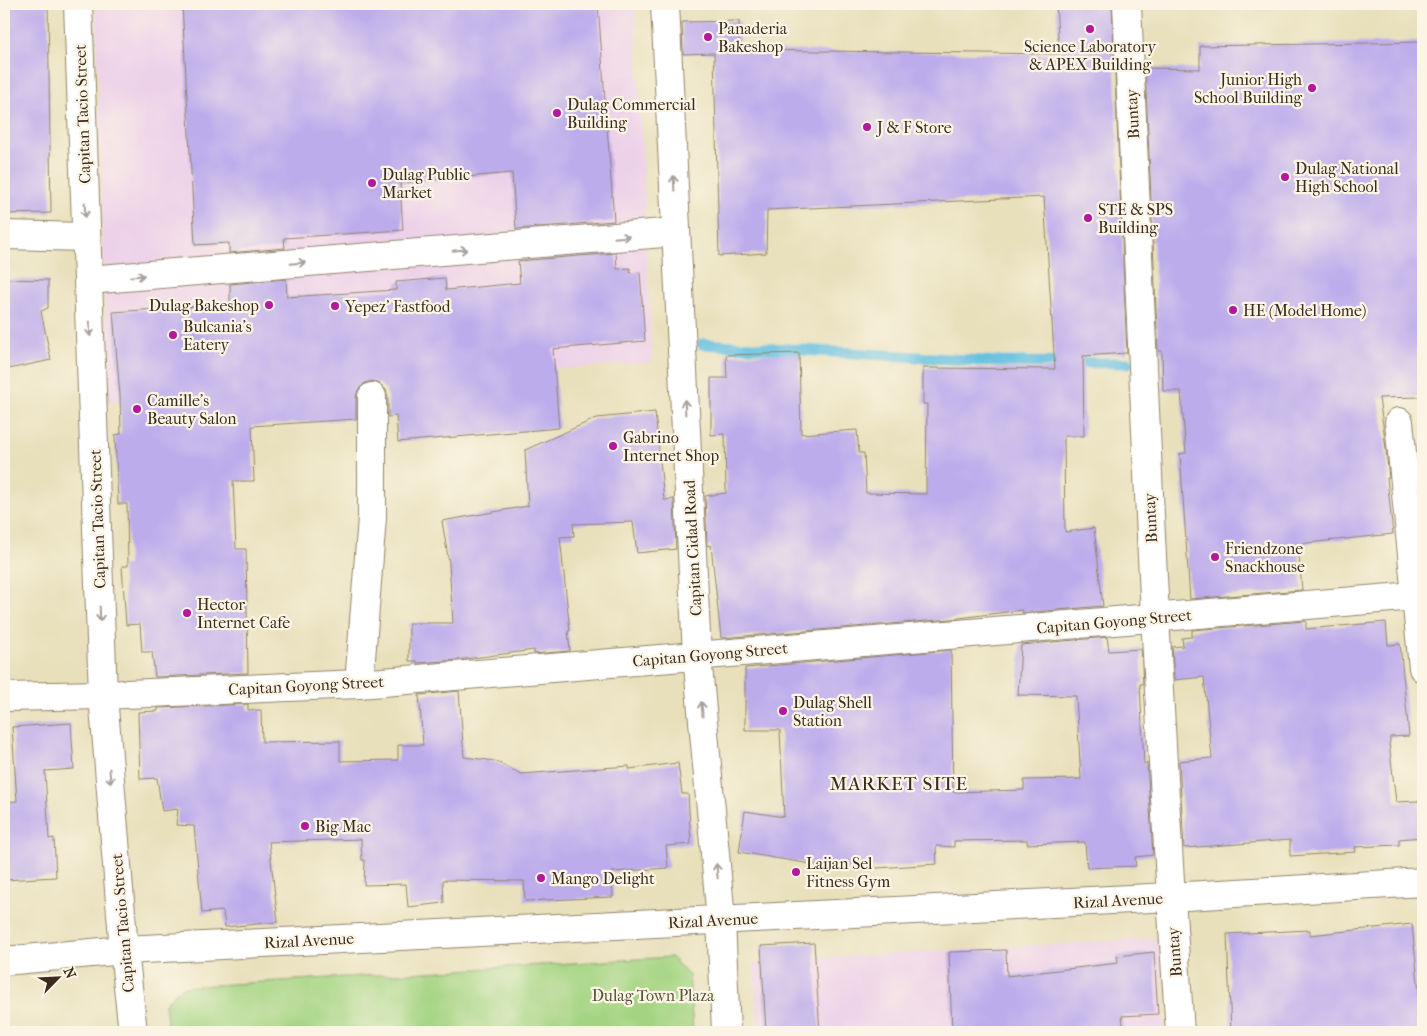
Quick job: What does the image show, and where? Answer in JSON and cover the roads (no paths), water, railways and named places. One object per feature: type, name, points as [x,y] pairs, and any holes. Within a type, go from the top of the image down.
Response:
[{"type":"street","name":"Capitan Tacio Street","points":[[78,4],[103,695],[124,950],[133,1032]]},
{"type":"street","name":"Capitan Cidad Road","points":[[665,4],[697,656],[721,920],[726,1032]]},
{"type":"street","name":"Buntay","points":[[1127,4],[1155,618],[1170,897],[1180,1032]]},
{"type":"street","points":[[88,280],[676,232]]},
{"type":"street","points":[[4,235],[86,237]]},
{"type":"street","points":[[359,684],[372,518],[372,397]]},
{"type":"street","points":[[1399,422],[1423,668]]},
{"type":"street","name":"Capitan Goyong Street","points":[[4,697],[103,695],[359,684],[1416,596]]},
{"type":"street","name":"Rizal Avenue","points":[[4,961],[124,950],[1170,897],[1423,882]]},
{"type":"waterway","points":[[702,344],[1000,362],[1128,363]]},
{"type":"place","name":"Science Laboratory & APEX Building","points":[[1090,29]]},
{"type":"place","name":"Panaderia Bakeshop","points":[[708,37]]},
{"type":"place","name":"Junior High School Building","points":[[1312,88]]},
{"type":"place","name":"Dulag Commercial Building","points":[[557,113]]},
{"type":"place","name":"J & F Store","points":[[867,127]]},
{"type":"place","name":"Dulag National High School","points":[[1285,177]]},
{"type":"place","name":"Dulag Public Market","points":[[372,183]]},
{"type":"place","name":"STE & SPS Building","points":[[1088,218]]},
{"type":"place","name":"Dulag Bakeshop","points":[[269,305]]},
{"type":"place","name":"Yepez' Fastfood","points":[[335,306]]},
{"type":"place","name":"HE (Model Home)","points":[[1233,310]]},
{"type":"place","name":"Bulcania's Eatery","points":[[173,335]]},
{"type":"place","name":"Camille's Beauty Salon","points":[[137,409]]},
{"type":"place","name":"Gabrino Internet Shop","points":[[613,446]]},
{"type":"place","name":"Friendzone Snackhouse","points":[[1215,557]]},
{"type":"place","name":"Hector Internet Cafe","points":[[187,613]]},
{"type":"place","name":"Dulag Shell Station","points":[[783,711]]},
{"type":"place","name":"Big Mac","points":[[305,826]]},
{"type":"place","name":"Laijan Sel Fitness Gym","points":[[796,872]]},
{"type":"place","name":"Mango Delight","points":[[541,878]]},
{"type":"district","name":"MARKET SITE","points":[[899,783]]},
{"type":"park label","name":"Dulag Town Plaza","points":[[653,995]]}]
